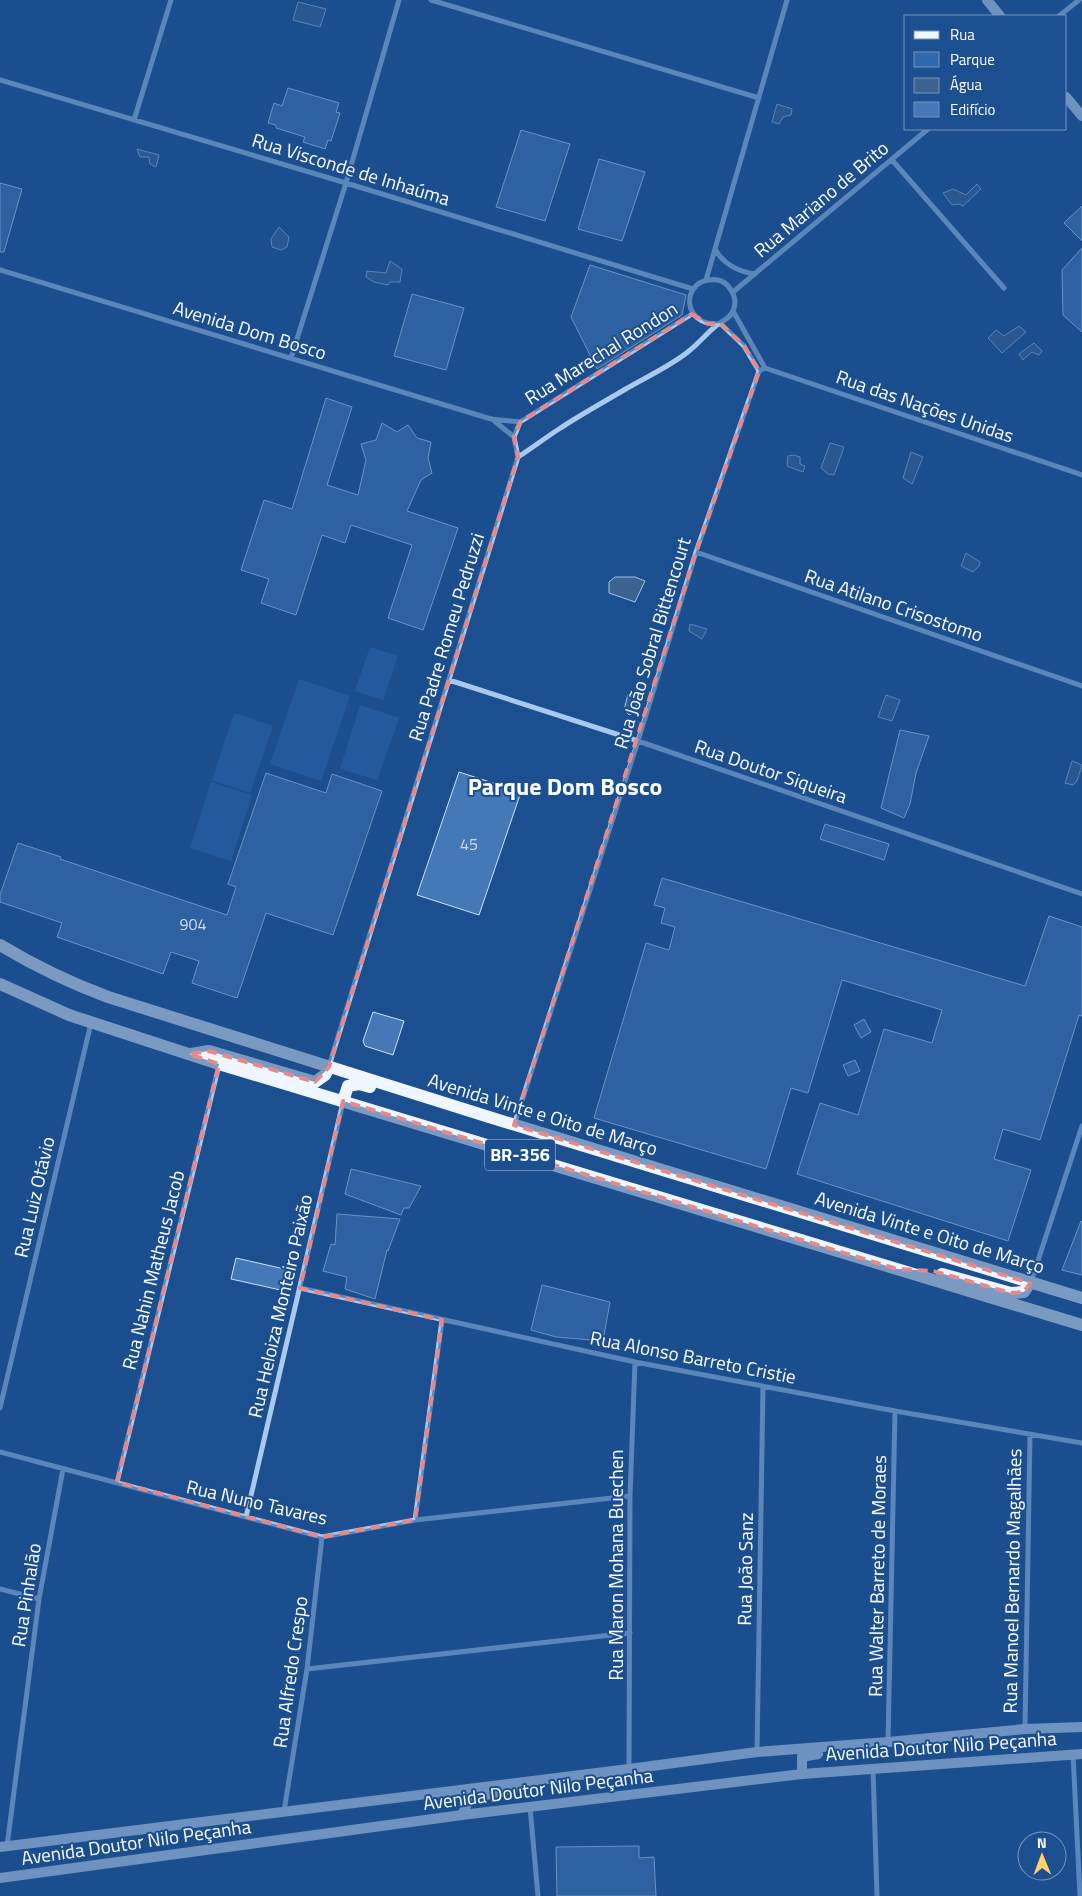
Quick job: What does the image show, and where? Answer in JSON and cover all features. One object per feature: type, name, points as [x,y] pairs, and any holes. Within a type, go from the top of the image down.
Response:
[{"type":"main road","points":[[987,0],[999,15]]},
{"type":"main road","points":[[1067,98],[1082,116]]},
{"type":"main road","name":"Avenida Vinte e Oito de Março","points":[[0,945],[32,965],[108,997],[514,1125],[1082,1298]]},
{"type":"main road","name":"BR-356","points":[[0,984],[69,1016],[219,1064],[1082,1325]]},
{"type":"main road","points":[[189,1054],[209,1051],[315,1082],[326,1075],[329,1067]]},
{"type":"main road","points":[[343,1101],[348,1086],[359,1084],[478,1121],[489,1117]]},
{"type":"main road","points":[[897,1269],[933,1272],[1011,1293],[1024,1292],[1030,1283]]},
{"type":"main road","name":"Avenida Doutor Nilo Peçanha","points":[[2,1847],[757,1752],[1025,1729],[1082,1727]]},
{"type":"main road","points":[[802,1774],[801,1759],[804,1756],[861,1749],[888,1742]]},
{"type":"main road","name":"Avenida Doutor Nilo Peçanha","points":[[0,1878],[462,1815],[802,1774],[1079,1754]]},
{"type":"main road","points":[[462,1815],[468,1802],[475,1798],[551,1778]]},
{"type":"street","points":[[134,120],[171,0]]},
{"type":"street","points":[[291,358],[346,183],[399,0]]},
{"type":"street","points":[[430,0],[759,98]]},
{"type":"street","points":[[692,314],[699,321],[708,324],[719,323],[728,319],[734,311],[733,292],[726,284],[717,279],[706,280],[787,0]]},
{"type":"street","points":[[1060,15],[1079,0]]},
{"type":"street","name":"Rua Visconde de Inhaúma","points":[[0,80],[693,289]]},
{"type":"street","name":"Rua Mariano de Brito","points":[[733,292],[927,130]]},
{"type":"street","points":[[892,160],[1004,288]]},
{"type":"street","points":[[715,249],[721,258],[734,267],[741,271],[755,274]]},
{"type":"street","name":"Avenida Dom Bosco","points":[[0,270],[492,419],[520,422]]},
{"type":"street","name":"Rua Marechal Rondon","points":[[514,437],[520,422],[692,314],[689,301],[693,289],[706,280]]},
{"type":"street","points":[[719,323],[744,346],[759,372],[765,368],[734,311]]},
{"type":"street","points":[[514,437],[518,457],[559,429],[689,352],[719,323]]},
{"type":"street","name":"Rua das Nações Unidas","points":[[765,368],[1082,475]]},
{"type":"street","name":"Rua João Sobral Bittencourt","points":[[514,1125],[638,741],[696,552],[759,372]]},
{"type":"street","name":"Avenida Dom Bosco","points":[[492,419],[514,437]]},
{"type":"street","name":"Rua Padre Romeu Pedruzzi","points":[[329,1067],[518,457]]},
{"type":"street","name":"Rua Atilano Crisostomo","points":[[696,552],[1082,686]]},
{"type":"street","name":"Rua Doutor Siqueira","points":[[449,680],[638,741],[1082,894]]},
{"type":"street","name":"Rua Luiz Otávio","points":[[0,1408],[91,1023]]},
{"type":"street","name":"Rua Nahin Matheus Jacob","points":[[116,1482],[219,1064]]},
{"type":"street","name":"Rua Heloiza Monteiro Paixão","points":[[246,1517],[343,1101]]},
{"type":"street","points":[[1030,1283],[1082,1126]]},
{"type":"street","name":"Rua Alonso Barreto Cristie","points":[[300,1288],[634,1362],[895,1411],[1082,1443]]},
{"type":"street","points":[[415,1520],[442,1320]]},
{"type":"street","name":"Rua Maron Mohana Buechen","points":[[629,1769],[630,1496],[634,1362]]},
{"type":"street","name":"Rua João Sanz","points":[[757,1752],[764,1386]]},
{"type":"street","name":"Rua Walter Barreto de Moraes","points":[[888,1742],[895,1411]]},
{"type":"street","name":"Rua Manoel Bernardo Magalhães","points":[[1025,1729],[1030,1434]]},
{"type":"street","name":"Rua Nuno Tavares","points":[[0,1452],[322,1536],[415,1520],[630,1496]]},
{"type":"street","name":"Rua Pinhalão","points":[[2,1847],[39,1599],[63,1469]]},
{"type":"street","name":"Rua Alfredo Crespo","points":[[284,1811],[307,1669],[322,1536]]},
{"type":"street","points":[[0,1589],[39,1599]]},
{"type":"street","points":[[307,1669],[630,1633]]},
{"type":"street","points":[[1079,1754],[1080,1896]]},
{"type":"street","points":[[873,1768],[877,1896]]},
{"type":"street","points":[[530,1807],[538,1896]]},
{"type":"highlighted area","points":[[692,314],[708,324],[720,323],[744,346],[759,371],[696,552],[514,1125],[1030,1283],[1024,1292],[1011,1293],[933,1271],[897,1269],[343,1101],[300,1288],[442,1320],[415,1520],[322,1537],[117,1482],[219,1064],[189,1054],[209,1051],[315,1082],[329,1067],[518,457],[514,437],[520,422]]},
{"type":"green space","points":[[370,647],[398,656],[383,700],[355,691]]},
{"type":"green space","points":[[299,679],[350,696],[321,781],[270,764]]},
{"type":"green space","points":[[360,705],[399,718],[377,780],[340,769]]},
{"type":"green space","points":[[234,713],[273,726],[250,793],[212,780]]},
{"type":"green space","points":[[211,782],[252,795],[231,861],[190,848]]},
{"type":"water","points":[[298,2],[326,9],[320,27],[293,20]]},
{"type":"water","points":[[777,104],[792,109],[791,115],[783,117],[779,124],[772,122]]},
{"type":"water","points":[[137,149],[159,155],[156,167],[150,164],[149,157],[140,157]]},
{"type":"water","points":[[977,184],[981,189],[963,206],[959,204],[952,205],[943,193],[953,189],[966,195]]},
{"type":"water","points":[[279,227],[289,237],[287,247],[281,250],[272,247],[271,239]]},
{"type":"water","points":[[390,261],[402,269],[400,282],[390,282],[388,285],[374,282],[366,277],[367,271],[386,273]]},
{"type":"water","points":[[1019,326],[1026,332],[1002,353],[988,338],[996,330],[1004,336]]},
{"type":"water","points":[[1034,343],[1042,351],[1039,355],[1032,352],[1023,360],[1019,354]]},
{"type":"water","points":[[830,443],[844,447],[834,475],[828,474],[821,468]]},
{"type":"water","points":[[911,452],[923,457],[912,484],[903,478]]},
{"type":"water","points":[[788,456],[800,457],[800,464],[805,466],[803,472],[787,466]]},
{"type":"water","points":[[966,553],[980,562],[973,572],[961,566]]},
{"type":"water","points":[[615,577],[635,577],[645,581],[635,602],[609,593],[609,582]]},
{"type":"water","points":[[690,624],[707,629],[702,639],[689,631]]},
{"type":"water","points":[[628,694],[640,697],[633,713],[629,715],[624,710]]},
{"type":"water","points":[[886,695],[900,700],[892,721],[878,717]]},
{"type":"water","points":[[1072,761],[1082,765],[1077,781],[1073,785],[1065,783]]},
{"type":"building","points":[[288,88],[339,103],[336,112],[340,113],[331,141],[328,140],[325,149],[303,142],[305,137],[276,128],[276,125],[268,123],[274,103],[282,106]]},
{"type":"building","points":[[521,130],[570,144],[545,221],[496,207]]},
{"type":"building","points":[[599,159],[645,172],[622,241],[578,229]]},
{"type":"building","points":[[0,183],[22,189],[4,252],[0,252]]},
{"type":"building","points":[[1082,206],[1082,241],[1064,223]]},
{"type":"building","points":[[1082,248],[1082,332],[1063,315],[1062,270]]},
{"type":"building","points":[[590,265],[686,295],[682,315],[597,369],[571,317]]},
{"type":"building","points":[[412,294],[464,308],[446,370],[394,356]]},
{"type":"building","points":[[326,398],[352,407],[327,485],[358,495],[366,460],[361,444],[376,440],[382,423],[397,432],[408,425],[417,438],[431,442],[428,458],[432,473],[421,480],[407,511],[458,528],[423,630],[388,618],[412,545],[351,525],[345,543],[322,535],[296,615],[261,603],[269,579],[241,570],[264,500],[292,509]]},
{"type":"building","points":[[900,730],[929,736],[916,773],[910,804],[904,818],[881,808]]},
{"type":"building","points":[[459,772],[521,792],[479,915],[417,895]]},
{"type":"building","points":[[266,773],[326,793],[332,774],[382,791],[333,935],[266,913],[237,998],[192,983],[199,961],[171,952],[163,974],[57,937],[62,923],[0,902],[0,895],[18,843],[227,915],[236,887],[228,884]]},
{"type":"building","points":[[825,824],[889,844],[884,860],[820,839]]},
{"type":"building","points":[[662,878],[1025,986],[1049,916],[1082,927],[1082,1016],[1079,1015],[1040,1140],[1003,1129],[994,1159],[1031,1170],[1008,1241],[797,1174],[820,1103],[858,1115],[884,1029],[932,1043],[942,1010],[842,980],[808,1093],[791,1088],[766,1169],[594,1118],[646,943],[669,950],[675,927],[661,923],[665,908],[654,905]]},
{"type":"building","points":[[373,1012],[404,1021],[393,1055],[365,1046],[363,1041]]},
{"type":"building","points":[[864,1019],[871,1032],[861,1038],[854,1025]]},
{"type":"building","points":[[855,1060],[860,1071],[848,1076],[843,1065]]},
{"type":"building","points":[[351,1169],[421,1186],[409,1208],[404,1208],[401,1215],[345,1194]]},
{"type":"building","points":[[337,1214],[400,1219],[387,1250],[375,1299],[345,1289],[347,1277],[323,1271],[331,1244],[335,1245]]},
{"type":"building","points":[[1082,1222],[1082,1275],[1062,1270]]},
{"type":"building","points":[[236,1258],[289,1270],[285,1291],[231,1279]]},
{"type":"building","points":[[542,1285],[610,1302],[603,1341],[556,1337],[531,1330]]},
{"type":"building","points":[[639,1846],[639,1858],[654,1857],[656,1896],[557,1896],[556,1847]]},
{"type":"district","name":"Parque Dom Bosco","points":[[565,787]]}]
